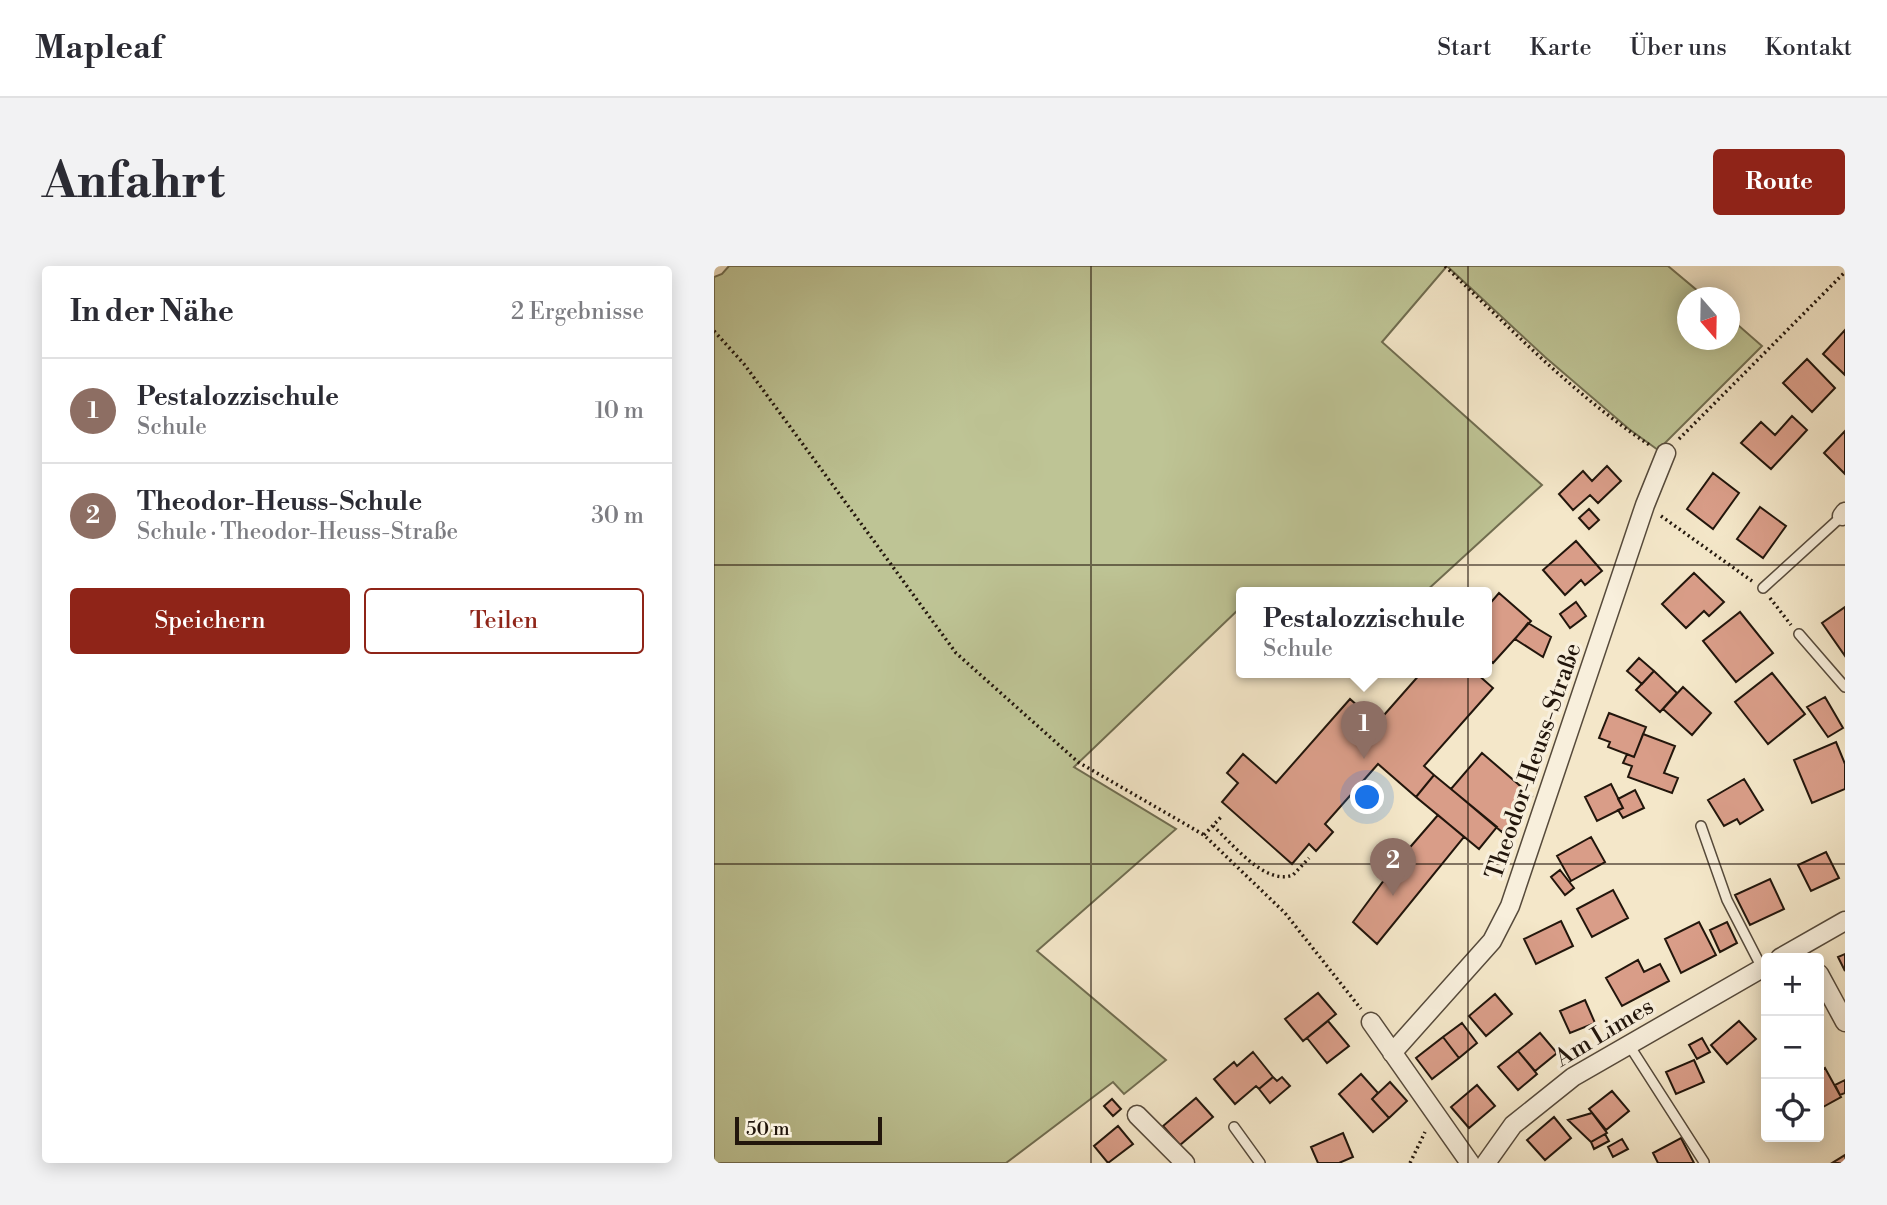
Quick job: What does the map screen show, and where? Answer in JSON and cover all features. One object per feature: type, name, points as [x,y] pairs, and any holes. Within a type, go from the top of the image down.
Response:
[{"type":"street","name":"Theodor-Heuss-Straße","points":[[1392,1052],[1492,941],[1510,906],[1662,452]]},
{"type":"street","points":[[1807,952],[1845,921]]},
{"type":"street","name":"Am Limes","points":[[1486,1163],[1513,1125],[1573,1077],[1761,969]]},
{"type":"street","points":[[1824,983],[1845,1022]]},
{"type":"street","points":[[1371,1022],[1470,1163]]},
{"type":"street","points":[[1137,1115],[1185,1163]]},
{"type":"lane","points":[[1763,588],[1843,514]]},
{"type":"lane","points":[[1799,634],[1845,687]]},
{"type":"lane","points":[[1701,826],[1727,900],[1761,962]]},
{"type":"lane","points":[[1628,1044],[1704,1162]]},
{"type":"lane","points":[[1234,1127],[1260,1163]]},
{"type":"path","points":[[1445,266],[1532,349],[1629,431],[1662,452],[1845,272]]},
{"type":"path","points":[[714,331],[744,365],[956,653],[1078,762],[1204,835],[1285,913],[1371,1022]]},
{"type":"path","points":[[1645,505],[1763,588],[1799,634]]},
{"type":"path","points":[[1204,835],[1222,816]]},
{"type":"path","points":[[1213,826],[1260,868],[1275,877],[1293,875],[1309,858]]},
{"type":"path","points":[[1410,1163],[1435,1115]]},
{"type":"green space","points":[[729,266],[1447,266],[1382,342],[1542,485],[1431,587],[1236,587],[1236,612],[1074,767],[1176,829],[1037,951],[1166,1060],[1124,1094],[1113,1082],[1006,1163],[714,1163],[714,277],[722,274]]},
{"type":"green space","points":[[1447,266],[1668,266],[1693,287],[1677,287],[1677,350],[1740,350],[1740,327],[1762,346],[1658,450],[1629,429],[1545,357]]},
{"type":"building","points":[[1845,330],[1845,375],[1823,354]]},
{"type":"building","points":[[1807,359],[1835,388],[1812,412],[1783,383]]},
{"type":"building","points":[[1792,416],[1807,430],[1771,469],[1741,443],[1761,422],[1775,435]]},
{"type":"building","points":[[1845,431],[1845,474],[1824,453]]},
{"type":"building","points":[[1607,466],[1621,481],[1598,503],[1590,495],[1573,510],[1559,494],[1583,471],[1592,481]]},
{"type":"building","points":[[1713,473],[1739,493],[1713,529],[1687,509]]},
{"type":"building","points":[[1760,507],[1786,526],[1763,558],[1737,539]]},
{"type":"building","points":[[1589,509],[1599,520],[1589,529],[1579,518]]},
{"type":"building","points":[[1576,541],[1602,571],[1585,585],[1581,580],[1565,595],[1543,570]]},
{"type":"building","points":[[1694,573],[1724,602],[1709,616],[1704,611],[1686,628],[1662,604]]},
{"type":"building","points":[[1499,593],[1531,621],[1493,663],[1492,662],[1492,601]]},
{"type":"building","points":[[1576,602],[1586,616],[1570,628],[1560,614]]},
{"type":"building","points":[[1845,607],[1845,656],[1822,623]]},
{"type":"building","points":[[1740,612],[1773,653],[1736,682],[1703,641]]},
{"type":"building","points":[[1528,623],[1551,637],[1543,657],[1515,639]]},
{"type":"building","points":[[1639,658],[1654,671],[1642,684],[1627,671]]},
{"type":"building","points":[[1654,671],[1677,693],[1660,712],[1636,690]]},
{"type":"building","points":[[1772,673],[1805,714],[1768,744],[1735,702]]},
{"type":"building","points":[[1417,678],[1482,678],[1493,688],[1424,766],[1434,775],[1416,797],[1378,764],[1325,824],[1333,832],[1316,851],[1309,844],[1292,864],[1222,802],[1238,783],[1227,773],[1243,754],[1276,783],[1350,699],[1377,723]]},
{"type":"building","points":[[1683,687],[1711,713],[1692,735],[1663,709]]},
{"type":"building","points":[[1825,697],[1843,728],[1828,737],[1807,707]]},
{"type":"building","points":[[1609,713],[1646,727],[1634,757],[1608,747],[1610,742],[1599,738]]},
{"type":"building","points":[[1643,734],[1675,746],[1664,773],[1678,778],[1672,793],[1628,777],[1632,766],[1623,763],[1627,754],[1634,757]]},
{"type":"building","points":[[1836,742],[1845,764],[1845,789],[1812,803],[1794,760]]},
{"type":"building","points":[[1482,753],[1532,796],[1502,832],[1451,789]]},
{"type":"building","points":[[1434,775],[1497,827],[1479,849],[1416,797]]},
{"type":"building","points":[[1744,779],[1763,810],[1740,824],[1737,819],[1724,826],[1708,800]]},
{"type":"building","points":[[1611,784],[1623,808],[1597,821],[1585,797]]},
{"type":"building","points":[[1635,790],[1644,808],[1623,818],[1618,810],[1623,808],[1618,799]]},
{"type":"building","points":[[1438,815],[1464,837],[1377,944],[1353,922],[1399,860]]},
{"type":"building","points":[[1591,837],[1605,862],[1571,881],[1557,856]]},
{"type":"building","points":[[1826,852],[1839,878],[1811,891],[1798,865]]},
{"type":"building","points":[[1560,870],[1574,888],[1565,895],[1551,877]]},
{"type":"building","points":[[1770,879],[1784,909],[1750,925],[1735,895]]},
{"type":"building","points":[[1613,890],[1628,918],[1592,937],[1577,909]]},
{"type":"building","points":[[1561,921],[1573,946],[1536,964],[1524,939]]},
{"type":"building","points":[[1699,922],[1716,955],[1681,973],[1665,939]]},
{"type":"building","points":[[1727,922],[1737,943],[1720,952],[1710,930]]},
{"type":"building","points":[[1845,954],[1845,971],[1838,957]]},
{"type":"building","points":[[1638,960],[1644,972],[1660,964],[1669,981],[1622,1006],[1606,978]]},
{"type":"building","points":[[1318,993],[1336,1014],[1303,1041],[1285,1019]]},
{"type":"building","points":[[1495,994],[1512,1014],[1486,1036],[1469,1016]]},
{"type":"building","points":[[1585,1000],[1595,1023],[1570,1033],[1560,1011]]},
{"type":"building","points":[[1328,1021],[1349,1046],[1327,1063],[1307,1038]]},
{"type":"building","points":[[1739,1021],[1756,1039],[1727,1064],[1711,1045]]},
{"type":"building","points":[[1462,1023],[1477,1043],[1459,1058],[1443,1037]]},
{"type":"building","points":[[1540,1033],[1557,1053],[1535,1071],[1518,1051]]},
{"type":"building","points":[[1443,1037],[1459,1058],[1432,1079],[1416,1058]]},
{"type":"building","points":[[1702,1038],[1710,1052],[1697,1059],[1689,1045]]},
{"type":"building","points":[[1518,1051],[1537,1074],[1518,1090],[1498,1067]]},
{"type":"building","points":[[1253,1052],[1273,1077],[1259,1089],[1256,1086],[1235,1104],[1214,1079],[1234,1062],[1237,1066]]},
{"type":"building","points":[[1694,1060],[1704,1082],[1676,1094],[1666,1072]]},
{"type":"building","points":[[1824,1069],[1841,1097],[1824,1106],[1824,1079]]},
{"type":"building","points":[[1361,1074],[1378,1093],[1372,1099],[1389,1118],[1373,1132],[1339,1094]]},
{"type":"building","points":[[1273,1077],[1277,1081],[1282,1077],[1290,1086],[1270,1103],[1259,1089]]},
{"type":"building","points":[[1845,1080],[1845,1093],[1840,1095],[1835,1085]]},
{"type":"building","points":[[1390,1082],[1407,1101],[1389,1118],[1372,1099]]},
{"type":"building","points":[[1477,1085],[1495,1106],[1469,1128],[1451,1107]]},
{"type":"building","points":[[1612,1091],[1629,1111],[1606,1130],[1589,1109]]},
{"type":"building","points":[[1196,1098],[1213,1117],[1180,1145],[1163,1126]]},
{"type":"building","points":[[1112,1099],[1121,1109],[1113,1116],[1104,1106]]},
{"type":"building","points":[[1592,1113],[1607,1133],[1591,1142],[1568,1120]]},
{"type":"building","points":[[1554,1117],[1571,1138],[1545,1160],[1527,1140]]},
{"type":"building","points":[[1118,1126],[1133,1144],[1108,1163],[1094,1146]]},
{"type":"building","points":[[1343,1133],[1353,1157],[1339,1163],[1318,1163],[1311,1147]]},
{"type":"building","points":[[1605,1134],[1609,1141],[1594,1149],[1591,1142]]},
{"type":"building","points":[[1681,1138],[1694,1163],[1658,1163],[1653,1153]]},
{"type":"building","points":[[1622,1139],[1628,1149],[1613,1157],[1608,1147]]},
{"type":"building","points":[[1845,1155],[1845,1163],[1832,1163]]},
{"type":"place","name":"Pestalozzischule","points":[[1364,759]]},
{"type":"place","name":"Theodor-Heuss-Schule","points":[[1393,896]]}]
